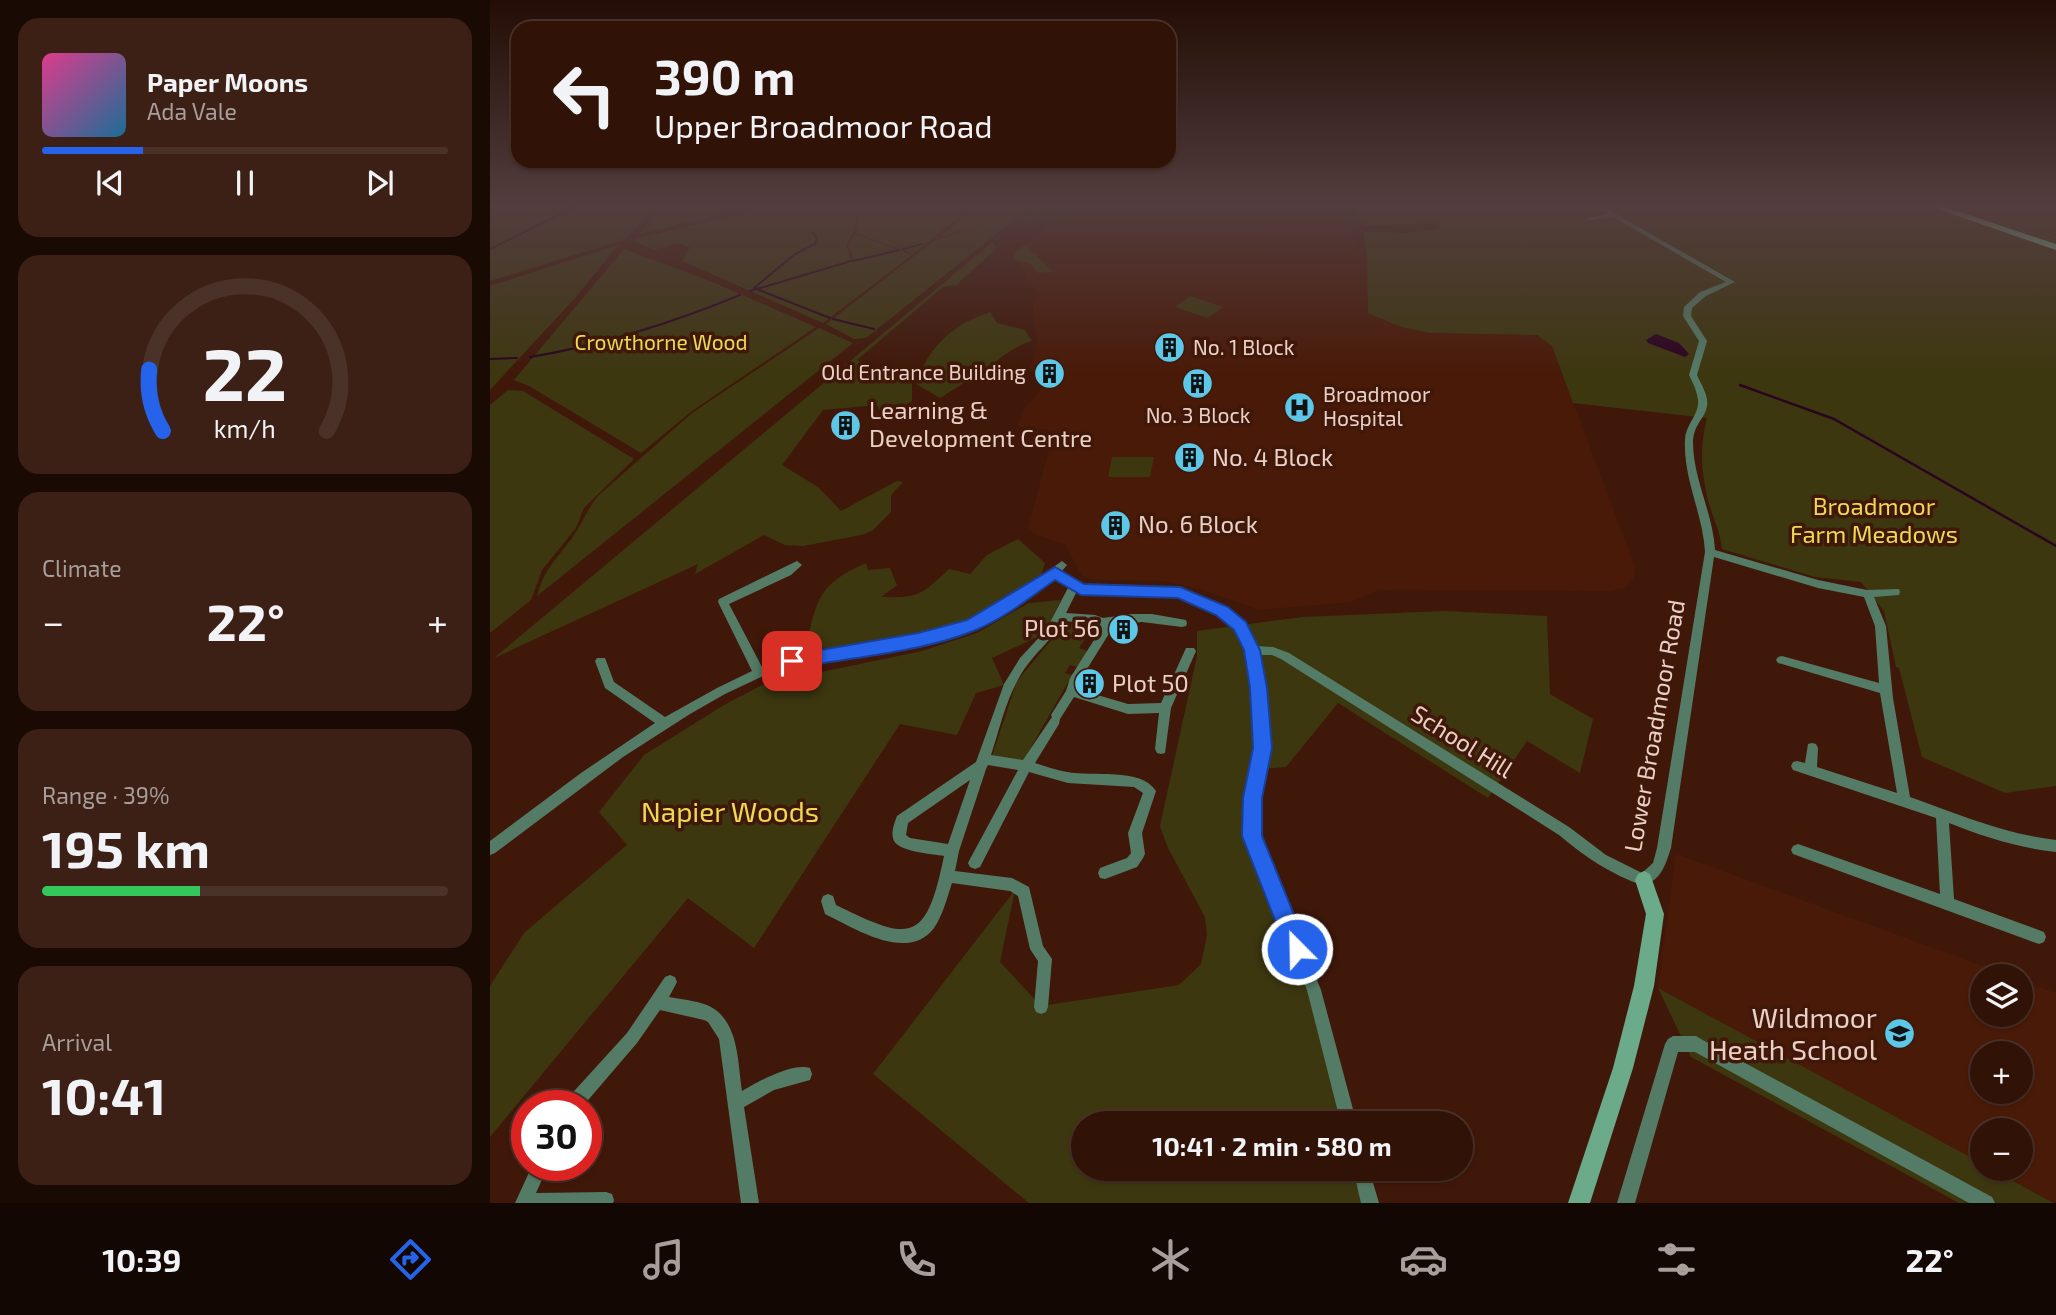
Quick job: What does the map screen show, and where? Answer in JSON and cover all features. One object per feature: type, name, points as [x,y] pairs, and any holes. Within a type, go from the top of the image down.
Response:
[{"type":"street","name":"Lower Broadmoor Road","points":[[1579,1203],[1623,1068],[1644,986],[1655,914],[1644,880],[1658,867],[1662,857],[1710,552],[1706,516],[1694,484],[1689,441],[1690,432],[1704,407],[1704,396],[1693,375],[1703,341],[1687,316],[1688,307],[1703,293],[1731,282],[1695,261]]},
{"type":"street","points":[[1710,552],[1818,584],[1867,594],[1895,592]]},
{"type":"street","points":[[758,673],[723,602],[788,572],[797,565]]},
{"type":"street","points":[[490,849],[591,772],[711,696],[758,673],[792,661],[918,640],[972,625],[1006,606],[1059,568],[1074,587],[1091,590],[1164,591],[1189,595],[1236,621],[1252,650],[1259,688],[1262,748],[1252,798],[1252,836],[1314,990],[1346,1111]]},
{"type":"street","points":[[828,901],[830,909],[894,938],[910,936],[925,929],[934,915],[952,851],[1008,687],[1024,661],[1050,633],[1074,587]]},
{"type":"street","points":[[1867,594],[1877,608],[1883,633],[1886,690],[1904,801]]},
{"type":"street","points":[[1059,617],[1095,619],[1102,622],[1165,618],[1182,623]]},
{"type":"street","points":[[975,863],[1026,766],[1105,632],[1102,622]]},
{"type":"street","name":"School Hill","points":[[1252,650],[1285,656],[1564,831],[1618,869],[1644,880]]},
{"type":"street","points":[[1161,749],[1165,708],[1191,651]]},
{"type":"street","points":[[1782,660],[1802,671],[1886,690]]},
{"type":"street","points":[[601,661],[609,685],[666,724]]},
{"type":"street","points":[[1071,692],[1128,709],[1165,708]]},
{"type":"street","points":[[1811,771],[1812,748]]},
{"type":"street","points":[[952,851],[907,844],[899,838],[902,820],[983,762],[1026,766],[1068,778],[1136,782],[1150,791],[1135,833],[1138,853],[1132,863],[1105,873]]},
{"type":"street","points":[[1797,766],[2034,845],[2056,846]]},
{"type":"street","points":[[1942,814],[1947,904]]},
{"type":"street","points":[[1798,849],[2039,937]]},
{"type":"street","points":[[947,876],[1012,885],[1024,892],[1037,949],[1045,959],[1041,1007]]},
{"type":"street","points":[[586,1090],[632,1038],[670,982]]},
{"type":"street","points":[[657,1002],[713,1017],[726,1037],[750,1203]]},
{"type":"street","points":[[1626,1203],[1673,1044],[1696,1044],[1986,1203]]},
{"type":"street","points":[[735,1103],[771,1083],[804,1074]]},
{"type":"street","points":[[532,1181],[521,1203],[606,1200]]},
{"type":"street","points":[[1364,1181],[1370,1203]]},
{"type":"shaded area","name":"Broadmoor Hospital","points":[[1015,261],[1367,261],[1369,313],[1431,333],[1525,333],[1546,339],[1552,346],[1635,567],[1634,579],[1624,588],[1609,591],[1378,590],[1351,602],[1260,610],[1200,589],[1166,581],[1094,580],[1082,576],[1065,544],[1035,534],[1028,528],[1053,435],[1046,429],[1026,429],[1018,425],[1023,410],[1046,384],[1028,368],[1033,361],[1037,344],[1033,304],[1041,296],[1034,287],[1022,283],[1026,274]]},
{"type":"shaded area","points":[[1656,334],[1679,343],[1689,354],[1685,357],[1648,343],[1646,340]]},
{"type":"shaded area","name":"Wildmoor Heath School","points":[[1676,854],[1977,964],[1970,964],[1970,1027],[2033,1027],[2033,985],[2056,993],[2056,1203],[2014,1181],[2033,1181],[2033,1118],[1970,1118],[1970,1157],[1658,988]]},
{"type":"green space","points":[[490,261],[554,261],[490,281]]},
{"type":"green space","name":"Crowthorne Wood","points":[[568,261],[605,261],[575,298],[490,390],[490,286]]},
{"type":"green space","name":"Crowthorne Wood","points":[[614,261],[657,261],[816,327],[692,411],[641,453],[529,386],[514,380]]},
{"type":"green space","points":[[682,261],[904,261],[823,323]]},
{"type":"green space","points":[[908,261],[962,261],[866,338],[854,339],[826,324]]},
{"type":"green space","points":[[970,261],[982,261],[956,285],[943,287],[857,360],[860,362],[857,366],[912,379],[912,401],[884,420],[877,405],[823,410],[782,465],[818,487],[841,511],[897,481],[903,482],[891,495],[891,512],[872,531],[803,546],[785,545],[764,535],[695,574],[698,564],[494,658]]},
{"type":"green space","points":[[1021,261],[1042,261],[1053,272],[1038,273],[1031,264]]},
{"type":"green space","name":"Broadmoor Farm Meadows","points":[[1367,261],[2056,261],[2056,786],[2005,793],[1922,757],[1899,668],[1896,667],[1884,611],[1861,582],[1815,577],[1722,549],[1707,498],[1703,473],[1702,447],[1707,418],[1573,403],[1552,346],[1537,335],[1431,333],[1401,327],[1368,313]]},
{"type":"green space","points":[[1190,296],[1223,307],[1208,318],[1175,307]]},
{"type":"green space","points":[[990,312],[997,323],[1025,330],[1032,341],[1003,356],[996,362],[997,368],[978,374],[940,398],[916,384],[927,359],[953,330]]},
{"type":"green space","name":"Crowthorne Wood","points":[[819,328],[853,343],[537,596],[550,567],[599,495],[692,413]]},
{"type":"green space","name":"Crowthorne Wood","points":[[508,390],[523,391],[634,459],[584,508],[576,528],[542,570],[531,600],[490,633],[490,405]]},
{"type":"green space","points":[[1112,457],[1154,457],[1150,477],[1108,477]]},
{"type":"green space","points":[[1018,539],[1045,563],[1039,581],[985,611],[927,633],[805,651],[821,596],[837,579],[850,571],[866,563],[868,570],[890,568],[897,585],[881,597],[904,597],[925,590],[949,569],[970,574],[987,555]]},
{"type":"green space","name":"Napier Woods","points":[[1061,600],[1044,634],[992,658],[1004,685],[976,693],[957,735],[900,724],[754,948],[688,898],[529,1090],[511,1090],[511,1112],[490,1137],[490,986],[524,933],[627,845],[599,812],[644,755],[724,705],[764,684],[922,651],[977,633],[1029,603]]},
{"type":"green space","points":[[1444,611],[1547,616],[1550,694],[1593,719],[1580,773],[1527,741],[1488,798],[1338,703],[1286,767],[1259,769],[1252,836],[1314,990],[1345,1111],[1071,1111],[1071,1181],[1361,1181],[1366,1203],[1029,1203],[873,1074],[1015,890],[1000,962],[1041,1006],[1179,985],[1201,964],[1207,935],[1205,917],[1168,848],[1160,826],[1197,656],[1197,631],[1303,617]]},
{"type":"green space","points":[[1066,623],[1095,627],[1093,637],[1087,636],[1079,648],[1088,651],[1078,667],[1070,665],[1065,673],[1072,675],[1021,765],[992,756],[1017,681],[1053,638],[1060,625]]},
{"type":"green space","points":[[1658,988],[1970,1157],[1970,1181],[2013,1181],[2054,1203],[1959,1203],[1691,1057]]},
{"type":"waterway","points":[[757,289],[754,288],[786,261]]},
{"type":"waterway","points":[[757,289],[851,261]]},
{"type":"waterway","points":[[750,291],[757,289]]},
{"type":"waterway","points":[[757,289],[830,318]]},
{"type":"waterway","points":[[530,357],[637,332],[740,295]]},
{"type":"waterway","points":[[833,319],[874,329]]},
{"type":"waterway","points":[[490,359],[517,358]]},
{"type":"waterway","points":[[1740,385],[1834,419],[2056,546]]},
{"type":"place","name":"No. 1 Block","points":[[1170,348]]},
{"type":"place","name":"Old Entrance Building","points":[[1049,373]]},
{"type":"place","name":"No. 3 Block","points":[[1198,384]]},
{"type":"place","name":"Broadmoor Hospital","points":[[1300,407]]},
{"type":"place","name":"Learning & Development Centre","points":[[846,425]]},
{"type":"place","name":"No. 4 Block","points":[[1189,458]]},
{"type":"place","name":"No. 6 Block","points":[[1115,525]]},
{"type":"place","name":"Plot 56","points":[[1123,629]]},
{"type":"place","name":"Plot 50","points":[[1089,684]]},
{"type":"place","name":"Wildmoor Heath School","points":[[1900,1034]]},
{"type":"route","points":[[792,661],[918,640],[972,625],[1006,606],[1055,572],[1074,587],[1081,589],[1180,593],[1202,600],[1222,611],[1240,626],[1252,650],[1259,688],[1262,748],[1252,798],[1252,836],[1297,949]]}]
